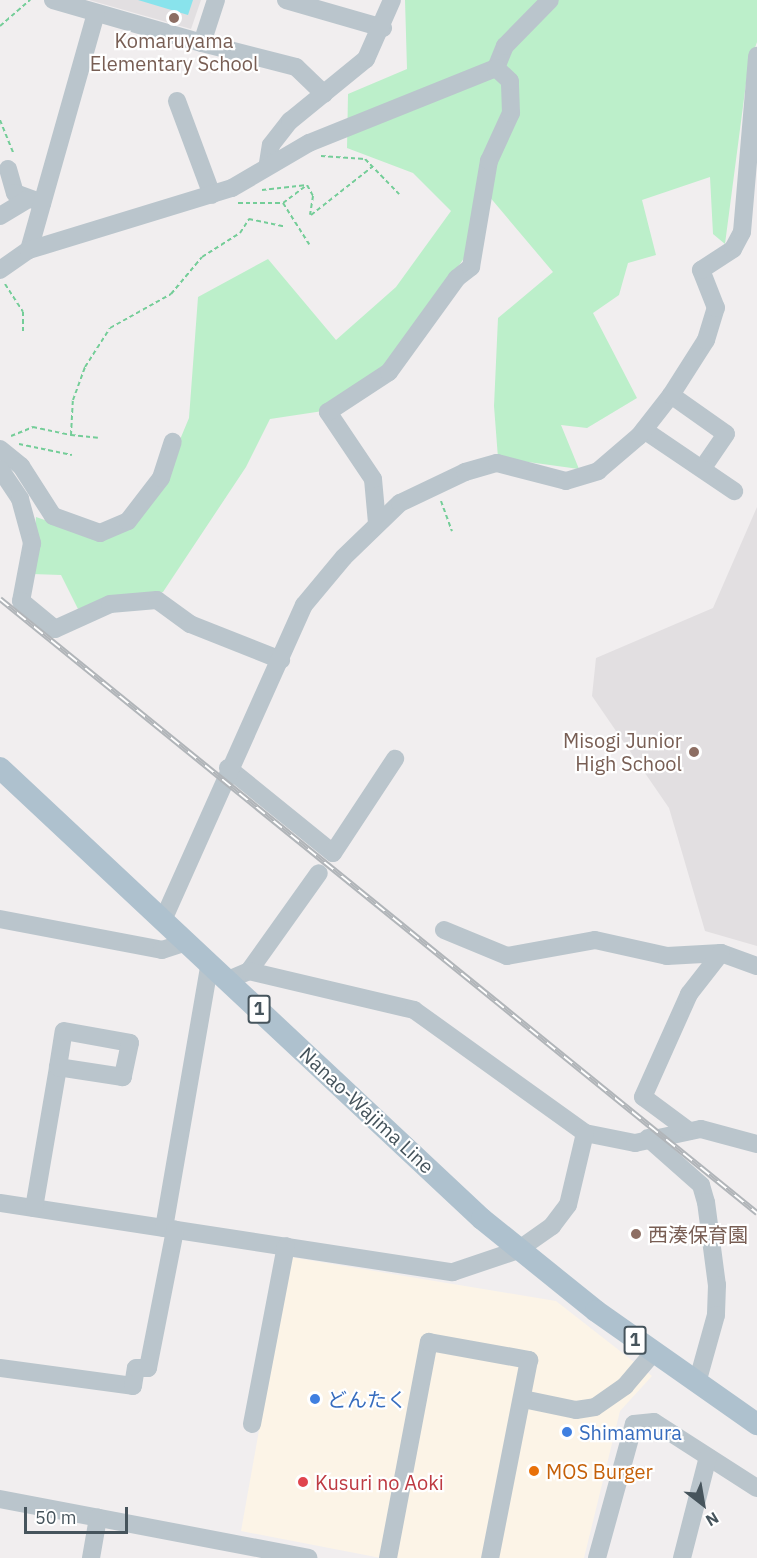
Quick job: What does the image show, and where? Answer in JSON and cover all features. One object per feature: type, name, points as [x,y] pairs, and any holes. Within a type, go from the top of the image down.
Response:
[{"type":"main road","name":"Nanao-Wajima Line","points":[[1,771],[518,1250],[653,1353],[757,1424]]},
{"type":"street","points":[[53,0],[202,43],[296,67],[324,94]]},
{"type":"street","points":[[202,43],[216,0]]},
{"type":"street","points":[[286,0],[383,28]]},
{"type":"street","points":[[268,163],[271,145],[290,122],[366,59],[383,28],[393,0]]},
{"type":"street","points":[[0,270],[29,250],[232,189],[268,163],[289,153],[496,68],[505,46],[550,0]]},
{"type":"street","points":[[29,250],[35,201],[96,13]]},
{"type":"street","points":[[164,920],[228,768],[281,660],[304,605],[377,523],[416,491],[497,463],[566,481],[612,464],[644,430],[671,395],[706,340],[716,308],[701,270],[733,249],[742,232],[757,56]]},
{"type":"street","points":[[377,523],[373,480],[328,412],[389,372],[457,278],[471,267],[489,161],[511,113],[510,81],[496,68]]},
{"type":"street","points":[[177,101],[212,195]]},
{"type":"street","points":[[8,169],[15,193],[35,201]]},
{"type":"street","points":[[0,216],[35,201]]},
{"type":"street","points":[[671,395],[726,434],[702,469]]},
{"type":"street","points":[[644,430],[734,491]]},
{"type":"street","points":[[3,445],[21,466],[53,516],[100,534],[128,521],[161,478],[173,442]]},
{"type":"street","points":[[0,469],[20,499],[32,543],[21,602],[55,628],[110,604],[138,599],[158,600],[190,624],[281,660]]},
{"type":"street","points":[[228,768],[333,853],[395,759]]},
{"type":"street","points":[[228,981],[249,971],[319,873]]},
{"type":"street","points":[[0,919],[162,950],[187,942]]},
{"type":"street","points":[[444,930],[507,956],[595,940],[667,956],[721,953],[757,966]]},
{"type":"street","points":[[689,1131],[643,1097],[689,994],[721,953]]},
{"type":"street","points":[[0,1368],[133,1386],[135,1368],[148,1368],[210,963]]},
{"type":"street","points":[[249,971],[414,1010],[585,1133],[635,1143],[648,1138],[689,1131],[757,1143]]},
{"type":"street","points":[[34,1208],[58,1066]]},
{"type":"street","points":[[0,1203],[453,1272],[518,1250],[552,1226],[568,1205],[585,1133]]},
{"type":"street","points":[[648,1138],[701,1185],[706,1202],[717,1295],[697,1383]]},
{"type":"street","points":[[252,1424],[286,1246]]},
{"type":"street","points":[[388,1558],[429,1342],[529,1360],[490,1558]]},
{"type":"street","points":[[523,1399],[576,1410],[595,1407],[625,1386],[653,1353]]},
{"type":"street","points":[[597,1558],[634,1424],[654,1422],[757,1488]]},
{"type":"street","points":[[682,1558],[708,1457]]},
{"type":"street","points":[[0,1499],[255,1553],[308,1558]]},
{"type":"street","points":[[90,1558],[98,1518]]},
{"type":"path","points":[[0,26],[30,0]]},
{"type":"path","points":[[289,153],[350,156],[372,167],[399,194]]},
{"type":"path","points":[[307,185],[313,196],[310,215],[372,167]]},
{"type":"path","points":[[257,191],[307,185]]},
{"type":"path","points":[[232,189],[237,202],[283,203],[307,185]]},
{"type":"path","points":[[283,203],[309,244]]},
{"type":"path","points":[[72,435],[73,400],[85,368],[110,328],[171,294],[202,256],[240,233],[249,219],[284,226]]},
{"type":"path","points":[[0,277],[23,312],[23,332]]},
{"type":"path","points":[[0,438],[33,427],[98,438]]},
{"type":"path","points":[[3,445],[72,455]]},
{"type":"path","points":[[435,484],[453,531]]},
{"type":"shaded area","name":"Komaruyama Elementary School","points":[[89,0],[201,0],[191,29]]},
{"type":"shaded area","name":"Misogi Junior High School","points":[[757,507],[757,946],[705,931],[669,808],[592,696],[596,658],[713,608]]},
{"type":"shaded area","points":[[290,1257],[556,1301],[652,1376],[620,1411],[584,1558],[381,1558],[241,1531]]},
{"type":"green space","points":[[405,0],[757,0],[757,42],[748,68],[725,244],[713,234],[710,177],[642,200],[656,255],[628,263],[619,295],[593,313],[637,398],[587,428],[561,425],[579,469],[498,458],[494,406],[498,318],[553,272],[483,189],[467,254],[383,373],[323,411],[270,419],[246,467],[163,592],[114,597],[78,609],[61,575],[32,574],[36,517],[97,538],[161,485],[189,418],[198,297],[268,259],[336,340],[396,287],[451,211],[413,173],[347,148],[348,94],[407,69]]},
{"type":"water","points":[[138,0],[193,0],[188,15]]},
{"type":"railway","points":[[0,599],[757,1213]]},
{"type":"place","name":"Komaruyama Elementary School","points":[[174,18]]},
{"type":"place","name":"Misogi Junior High School","points":[[694,752]]},
{"type":"place","name":"西湊保育園","points":[[636,1234]]},
{"type":"place","name":"どんたく","points":[[315,1399]]},
{"type":"place","name":"Shimamura","points":[[567,1432]]},
{"type":"place","name":"MOS Burger","points":[[534,1471]]},
{"type":"place","name":"Kusuri no Aoki","points":[[303,1482]]}]
